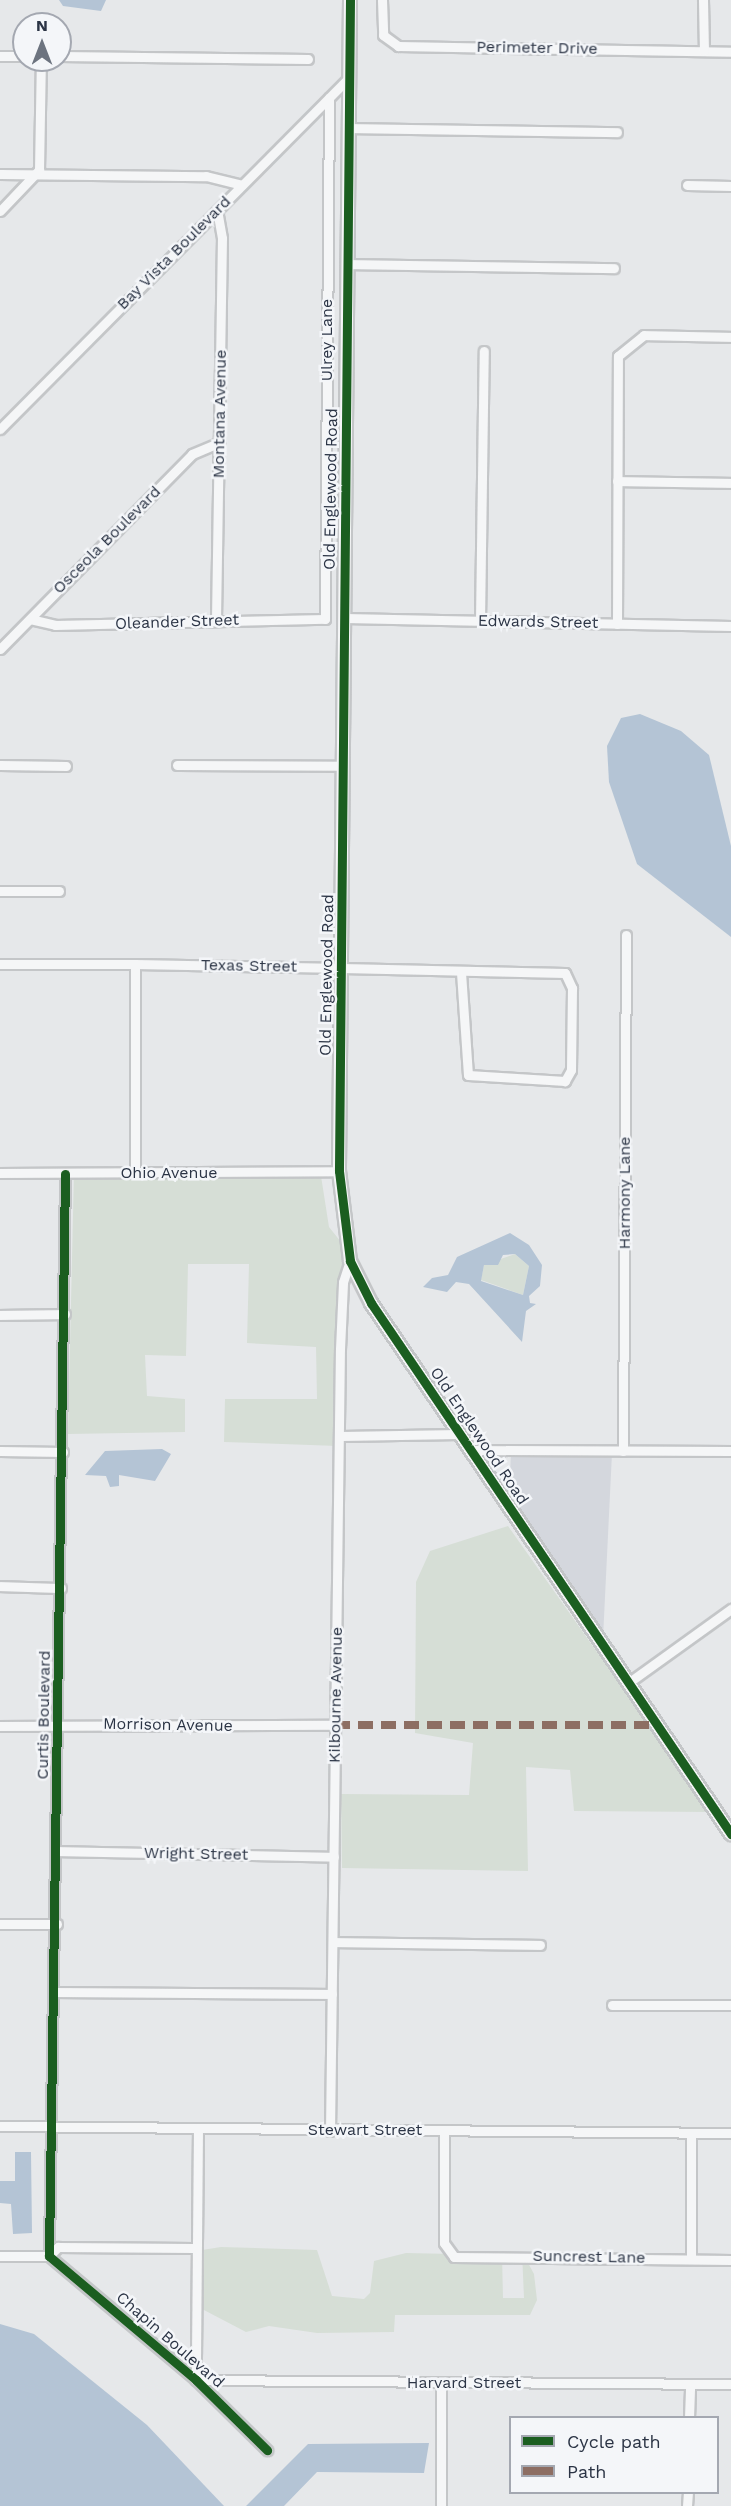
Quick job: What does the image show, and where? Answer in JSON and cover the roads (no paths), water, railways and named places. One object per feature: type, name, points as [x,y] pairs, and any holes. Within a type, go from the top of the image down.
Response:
[{"type":"street","name":"Old Englewood Road","points":[[350,0],[339,1171],[350,1262],[459,1434],[731,1834]]},
{"type":"street","name":"Perimeter Drive","points":[[382,0],[383,35],[398,46],[731,52]]},
{"type":"street","points":[[704,0],[704,51]]},
{"type":"street","points":[[72,56],[308,59]]},
{"type":"street","points":[[0,211],[37,174],[41,72]]},
{"type":"street","name":"Bay Vista Boulevard","points":[[0,429],[350,78]]},
{"type":"street","name":"Ulrey Lane","points":[[325,619],[329,98]]},
{"type":"street","points":[[350,128],[617,132]]},
{"type":"street","points":[[0,174],[206,176],[242,185]]},
{"type":"street","points":[[687,185],[731,186]]},
{"type":"street","name":"Montana Avenue","points":[[216,619],[222,238],[217,210]]},
{"type":"street","points":[[348,264],[614,268]]},
{"type":"street","points":[[616,624],[617,361],[625,347],[644,335],[731,337]]},
{"type":"street","points":[[480,621],[484,351]]},
{"type":"street","name":"Osceola Boulevard","points":[[0,649],[192,454],[220,442]]},
{"type":"street","points":[[617,481],[731,483]]},
{"type":"street","name":"Edwards Street","points":[[345,618],[731,626]]},
{"type":"street","name":"Oleander Street","points":[[30,619],[55,625],[216,619],[325,619]]},
{"type":"street","points":[[0,765],[66,766]]},
{"type":"street","points":[[177,765],[343,766]]},
{"type":"street","points":[[0,891],[59,891]]},
{"type":"street","name":"Harmony Lane","points":[[623,1451],[626,935]]},
{"type":"street","name":"Texas Street","points":[[0,964],[342,968],[461,971],[569,975],[571,1070],[565,1081],[468,1075],[461,971]]},
{"type":"street","points":[[135,964],[135,1173]]},
{"type":"street","name":"Ohio Avenue","points":[[0,1173],[339,1171]]},
{"type":"street","name":"Curtis Boulevard","points":[[49,2256],[57,1992],[65,1174]]},
{"type":"street","name":"Kilbourne Avenue","points":[[330,2131],[343,1282],[350,1262]]},
{"type":"street","points":[[0,1315],[65,1314]]},
{"type":"street","points":[[341,1436],[459,1434]]},
{"type":"street","points":[[470,1450],[731,1451]]},
{"type":"street","points":[[0,1451],[63,1452]]},
{"type":"street","points":[[0,1586],[61,1588]]},
{"type":"street","points":[[628,1683],[731,1609]]},
{"type":"street","name":"Morrison Avenue","points":[[0,1726],[336,1725]]},
{"type":"street","name":"Wright Street","points":[[58,1851],[334,1857]]},
{"type":"street","points":[[0,1924],[57,1924]]},
{"type":"street","points":[[333,1942],[540,1945]]},
{"type":"street","points":[[57,1992],[332,1994]]},
{"type":"street","points":[[612,2005],[731,2005]]},
{"type":"street","name":"Stewart Street","points":[[0,2126],[330,2131],[731,2133]]},
{"type":"street","points":[[196,2380],[193,2248],[198,2128]]},
{"type":"street","name":"Suncrest Lane","points":[[444,2131],[448,2254],[731,2260]]},
{"type":"street","points":[[691,2259],[692,2133]]},
{"type":"street","points":[[0,2256],[49,2256],[58,2247],[193,2248]]},
{"type":"street","name":"Chapin Boulevard","points":[[49,2256],[196,2380],[267,2450]]},
{"type":"street","name":"Harvard Street","points":[[196,2380],[731,2384]]},
{"type":"street","points":[[441,2382],[441,2506]]},
{"type":"street","points":[[689,2416],[690,2384]]},
{"type":"water","points":[[59,0],[106,0],[101,11],[63,6]]},
{"type":"water","points":[[640,714],[681,731],[709,755],[731,846],[731,937],[637,864],[609,782],[607,746],[621,718]]},
{"type":"water","points":[[510,1233],[529,1245],[542,1265],[540,1286],[529,1296],[530,1303],[536,1304],[526,1311],[522,1342],[469,1284],[456,1282],[447,1292],[423,1287],[432,1278],[448,1275],[457,1257]],"holes":[[[515,1254],[529,1266],[523,1295],[481,1281],[484,1265],[498,1265],[503,1255]]]},
{"type":"water","points":[[162,1449],[171,1454],[155,1481],[119,1475],[119,1486],[110,1487],[106,1476],[85,1475],[105,1451]]},
{"type":"water","points":[[15,2152],[31,2152],[32,2233],[13,2234],[11,2204],[0,2203],[0,2181],[15,2181]]},
{"type":"water","points":[[0,2324],[34,2334],[147,2425],[224,2506],[0,2506]]},
{"type":"water","points":[[429,2443],[424,2473],[317,2472],[284,2506],[246,2506],[308,2444]]}]
